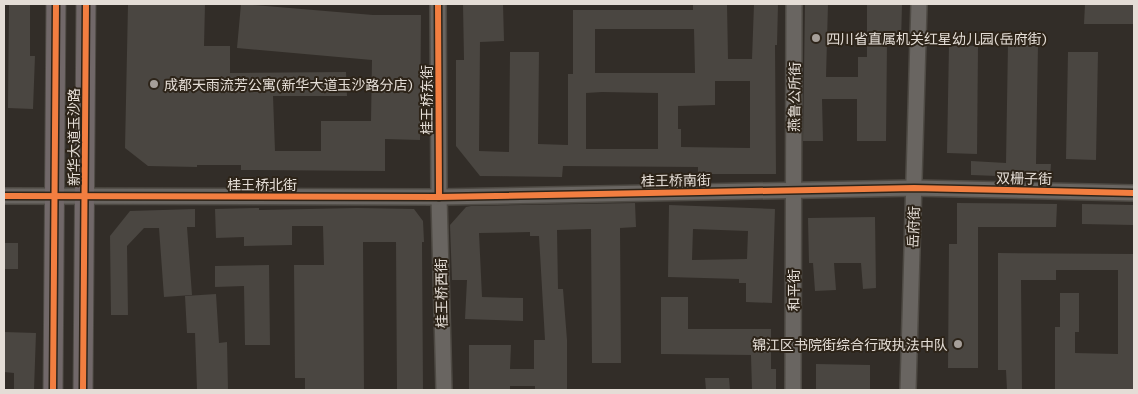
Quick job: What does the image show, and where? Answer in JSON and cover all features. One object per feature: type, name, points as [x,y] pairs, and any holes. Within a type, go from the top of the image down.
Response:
[{"type":"main road","name":"新华大道玉沙路","points":[[53,390],[56,4]]},
{"type":"main road","name":"新华大道玉沙路","points":[[83,390],[86,4]]},
{"type":"street","name":"桂王桥东街","points":[[438,4],[439,196]]},
{"type":"street","name":"燕鲁公所街","points":[[793,190],[794,4]]},
{"type":"street","name":"岳府街","points":[[908,390],[920,4]]},
{"type":"street","name":"桂王桥南街","points":[[439,196],[914,188]]},
{"type":"street","name":"双栅子街","points":[[914,188],[1134,193]]},
{"type":"street","name":"和平街","points":[[793,190],[793,390]]},
{"type":"street","name":"桂王桥北街","points":[[4,196],[439,196]]},
{"type":"street","name":"桂王桥西街","points":[[439,196],[444,390]]},
{"type":"building","points":[[9,4],[30,4],[30,56],[35,56],[33,109],[8,108]]},
{"type":"building","points":[[128,4],[205,4],[204,46],[230,46],[230,73],[346,72],[347,96],[273,96],[275,151],[321,151],[321,121],[371,121],[372,60],[237,48],[241,4],[373,15],[421,15],[420,140],[385,139],[385,171],[241,170],[241,165],[197,165],[197,167],[148,166],[125,148]]},
{"type":"building","points":[[463,4],[503,4],[504,41],[480,42],[479,151],[509,152],[510,52],[539,52],[538,144],[568,145],[568,74],[573,74],[573,10],[693,10],[693,4],[727,4],[728,59],[752,59],[754,4],[778,4],[777,45],[775,45],[776,174],[698,174],[698,167],[563,166],[562,177],[480,176],[456,146],[456,60],[464,60]],"holes":[[[595,29],[694,29],[695,73],[595,73]],[[715,81],[750,81],[750,148],[681,147],[681,129],[678,129],[678,106],[715,105]],[[586,93],[658,93],[658,149],[586,149]]]},
{"type":"building","points":[[805,4],[828,4],[826,77],[858,77],[858,57],[867,57],[867,4],[902,4],[901,43],[887,42],[886,141],[857,141],[857,99],[822,99],[823,141],[803,141]]},
{"type":"building","points":[[1085,4],[1134,4],[1134,24],[1084,24]]},
{"type":"building","points":[[1008,43],[1038,44],[1036,164],[1051,164],[1050,178],[971,175],[971,161],[1006,163]]},
{"type":"building","points":[[949,45],[978,46],[977,154],[947,153]]},
{"type":"building","points":[[1068,52],[1098,52],[1096,160],[1066,159]]},
{"type":"building","points":[[635,203],[636,227],[620,228],[621,363],[592,363],[591,229],[557,230],[558,289],[563,289],[567,340],[567,390],[535,390],[535,386],[510,386],[510,390],[469,390],[469,345],[511,345],[510,369],[534,369],[534,340],[545,340],[539,236],[530,236],[530,232],[479,233],[482,297],[523,298],[523,321],[465,319],[467,280],[452,280],[450,225],[466,207],[471,206]]},
{"type":"building","points":[[957,203],[1057,204],[1056,227],[978,227],[978,368],[948,368],[949,244],[957,244]]},
{"type":"building","points":[[1082,204],[1134,205],[1134,225],[1082,224]]},
{"type":"building","points":[[669,205],[775,209],[772,303],[746,302],[746,283],[739,283],[739,279],[668,277]],"holes":[[[693,229],[748,231],[747,259],[692,260]]]},
{"type":"building","points":[[259,208],[259,210],[414,209],[423,221],[423,390],[397,390],[396,242],[363,242],[364,390],[305,390],[305,378],[295,378],[294,265],[324,265],[323,226],[292,226],[292,245],[244,246],[244,237],[216,238],[215,209]]},
{"type":"building","points":[[195,209],[195,227],[187,227],[192,295],[164,297],[159,228],[144,228],[127,246],[128,315],[111,315],[110,236],[130,211]]},
{"type":"building","points":[[875,217],[876,288],[863,289],[861,263],[834,263],[836,290],[815,291],[813,263],[809,263],[808,218]]},
{"type":"building","points":[[4,243],[18,243],[18,269],[4,269]]},
{"type":"building","points":[[998,253],[1134,254],[1134,390],[1055,390],[1055,327],[1060,327],[1060,293],[1079,293],[1079,332],[1075,332],[1075,353],[1118,354],[1118,270],[1056,270],[1056,280],[1021,280],[1022,390],[1007,390],[1006,370],[998,370]]},
{"type":"building","points":[[269,265],[270,345],[245,345],[244,286],[215,287],[215,266]]},
{"type":"building","points":[[216,294],[219,343],[227,342],[228,390],[197,390],[195,333],[187,333],[185,296]]},
{"type":"building","points":[[661,297],[688,297],[688,329],[771,329],[771,369],[776,369],[776,390],[752,390],[751,355],[661,354]]},
{"type":"building","points":[[4,332],[36,333],[34,390],[14,390],[14,373],[4,372]]},
{"type":"building","points":[[816,364],[870,365],[870,390],[816,390]]},
{"type":"building","points":[[705,378],[729,378],[730,390],[706,390]]},
{"type":"cycle path","points":[[53,390],[56,4]]},
{"type":"cycle path","points":[[83,390],[86,4]]},
{"type":"cycle path","points":[[438,4],[439,197]]},
{"type":"cycle path","points":[[4,196],[439,197],[914,188],[1134,193]]},
{"type":"place","name":"四川省直属机关红星幼儿园(岳府街)","points":[[816,38]]},
{"type":"place","name":"成都天雨流芳公寓(新华大道玉沙路分店)","points":[[154,84]]},
{"type":"place","name":"锦江区书院街综合行政执法中队","points":[[958,344]]}]
